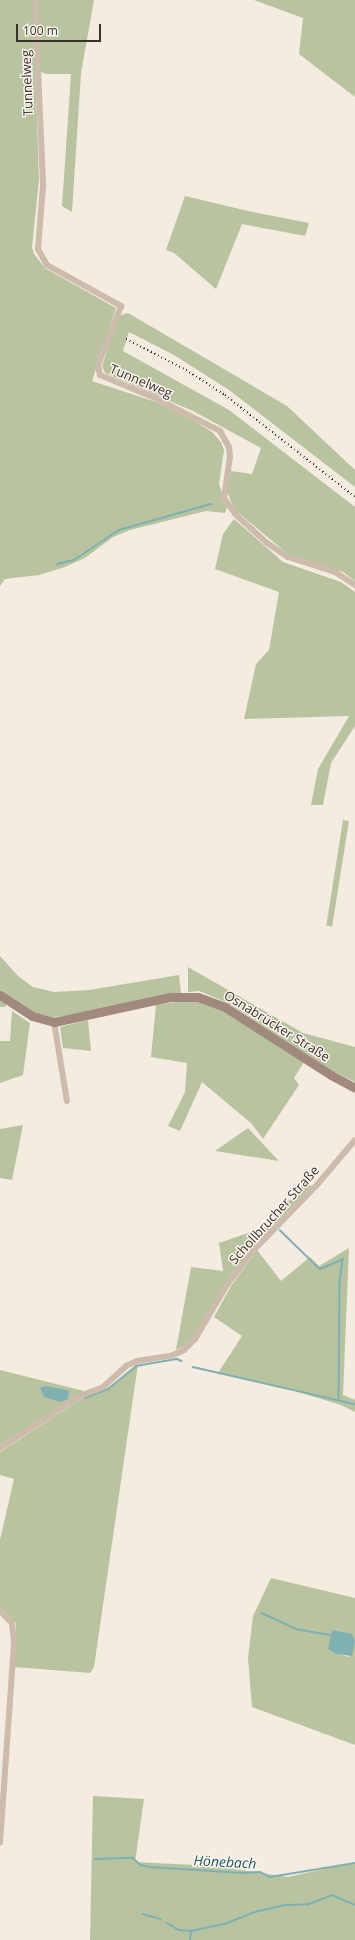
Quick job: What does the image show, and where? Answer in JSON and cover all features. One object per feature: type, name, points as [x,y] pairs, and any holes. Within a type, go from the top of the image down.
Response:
[{"type":"main road","name":"Osnabrücker Straße","points":[[0,995],[32,1016],[54,1022],[170,997],[198,997],[225,1007],[331,1075],[355,1088]]},
{"type":"street","name":"Tunnelweg","points":[[35,0],[43,186],[38,249],[47,264],[121,306],[98,366],[100,375],[157,399],[220,431],[228,447],[230,456],[224,498],[236,514],[267,543],[288,557],[335,572],[355,584]]},
{"type":"street","points":[[54,1022],[68,1101]]},
{"type":"street","name":"Schollbrucher Straße","points":[[0,1448],[80,1396],[103,1387],[126,1366],[137,1361],[184,1350],[199,1334],[227,1285],[251,1253],[316,1186],[355,1140]]},
{"type":"street","points":[[0,1611],[7,1617],[14,1631],[0,1843]]},
{"type":"green space","points":[[0,0],[33,0],[39,180],[32,247],[34,254],[45,268],[116,308],[92,381],[156,402],[190,418],[212,432],[221,442],[224,450],[219,484],[227,507],[225,513],[206,511],[130,530],[113,537],[85,558],[65,567],[39,575],[5,579],[0,586]]},
{"type":"green space","points":[[38,0],[94,0],[81,73],[72,212],[62,206],[71,74],[46,74],[39,71]]},
{"type":"green space","points":[[254,0],[355,0],[355,97],[299,54],[303,18]]},
{"type":"green space","points":[[185,196],[248,211],[309,223],[305,236],[242,224],[216,289],[174,253],[166,250]]},
{"type":"green space","points":[[128,313],[287,406],[355,470],[355,487],[229,390],[174,355],[129,332],[123,351],[229,410],[355,507],[355,581],[343,572],[289,555],[234,509],[226,489],[231,471],[252,474],[261,448],[193,411],[105,373],[102,366],[118,316]]},
{"type":"green space","points":[[234,519],[283,562],[341,582],[355,592],[355,726],[331,763],[323,805],[311,805],[318,769],[349,716],[244,719],[256,664],[269,650],[279,592],[215,569],[223,534]]},
{"type":"green space","points":[[343,820],[349,821],[332,927],[326,926]]},
{"type":"green space","points":[[0,956],[18,976],[33,987],[54,992],[89,990],[179,975],[181,993],[70,1016],[53,1017],[35,1013],[10,997],[5,1007],[0,1007]]},
{"type":"green space","points":[[188,967],[303,1033],[355,1047],[355,1082],[329,1069],[228,1003],[199,991],[188,992]]},
{"type":"green space","points":[[186,1000],[205,1002],[223,1009],[304,1062],[294,1078],[299,1085],[263,1139],[252,1124],[202,1082],[180,1131],[168,1126],[185,1092],[187,1063],[151,1057],[156,1005]]},
{"type":"green space","points":[[12,1011],[30,1023],[23,1075],[0,1083],[0,1041],[10,1041]]},
{"type":"green space","points":[[88,1020],[91,1051],[63,1048],[60,1027]]},
{"type":"green space","points":[[23,1125],[12,1180],[0,1178],[0,1129]]},
{"type":"green space","points":[[248,1128],[279,1161],[215,1151]]},
{"type":"green space","points":[[304,1184],[312,1186],[251,1249],[225,1283],[194,1337],[183,1347],[176,1350],[191,1267],[223,1271],[219,1243],[265,1227]]},
{"type":"green space","points":[[349,1248],[343,1395],[355,1400],[355,1412],[341,1405],[285,1388],[218,1373],[242,1336],[214,1317],[231,1286],[257,1250],[281,1281],[310,1257],[319,1266]]},
{"type":"green space","points":[[138,1364],[94,1667],[90,1673],[14,1667],[16,1623],[0,1607],[0,1540],[14,1479],[0,1475],[0,1452],[81,1399],[104,1391]]},
{"type":"green space","points":[[0,1370],[84,1391],[0,1445]]},
{"type":"green space","points":[[271,1578],[355,1598],[355,1641],[355,1745],[252,1707],[248,1658],[253,1616]],"holes":[[[333,1630],[355,1641],[349,1657],[332,1652]]]},
{"type":"green space","points":[[93,1796],[144,1799],[135,1862],[215,1866],[288,1877],[355,1862],[355,1940],[90,1940]]},
{"type":"water","points":[[45,1386],[67,1390],[69,1392],[68,1399],[60,1402],[44,1397],[40,1388]]},
{"type":"water","points":[[332,1630],[352,1634],[355,1641],[352,1656],[336,1654],[328,1649]]},
{"type":"waterway","points":[[57,564],[74,560],[119,530],[211,504]]},
{"type":"waterway","points":[[280,1230],[320,1269],[343,1259],[340,1284],[339,1398]]},
{"type":"waterway","points":[[85,1398],[108,1389],[136,1366],[177,1359],[182,1361]]},
{"type":"waterway","points":[[193,1367],[355,1404]]},
{"type":"waterway","points":[[262,1613],[296,1629],[329,1635]]},
{"type":"waterway","name":"Hönebach","points":[[95,1859],[133,1858],[141,1865],[150,1867],[242,1873],[260,1872],[270,1877],[355,1863]]},
{"type":"waterway","points":[[167,1923],[179,1930],[191,1931],[225,1924],[255,1912],[286,1905],[309,1904],[332,1895],[355,1905]]},
{"type":"waterway","points":[[143,1914],[161,1919]]},
{"type":"waterway","points":[[190,1940],[191,1932]]},
{"type":"railway","points":[[126,339],[186,370],[225,395],[355,497]]}]
